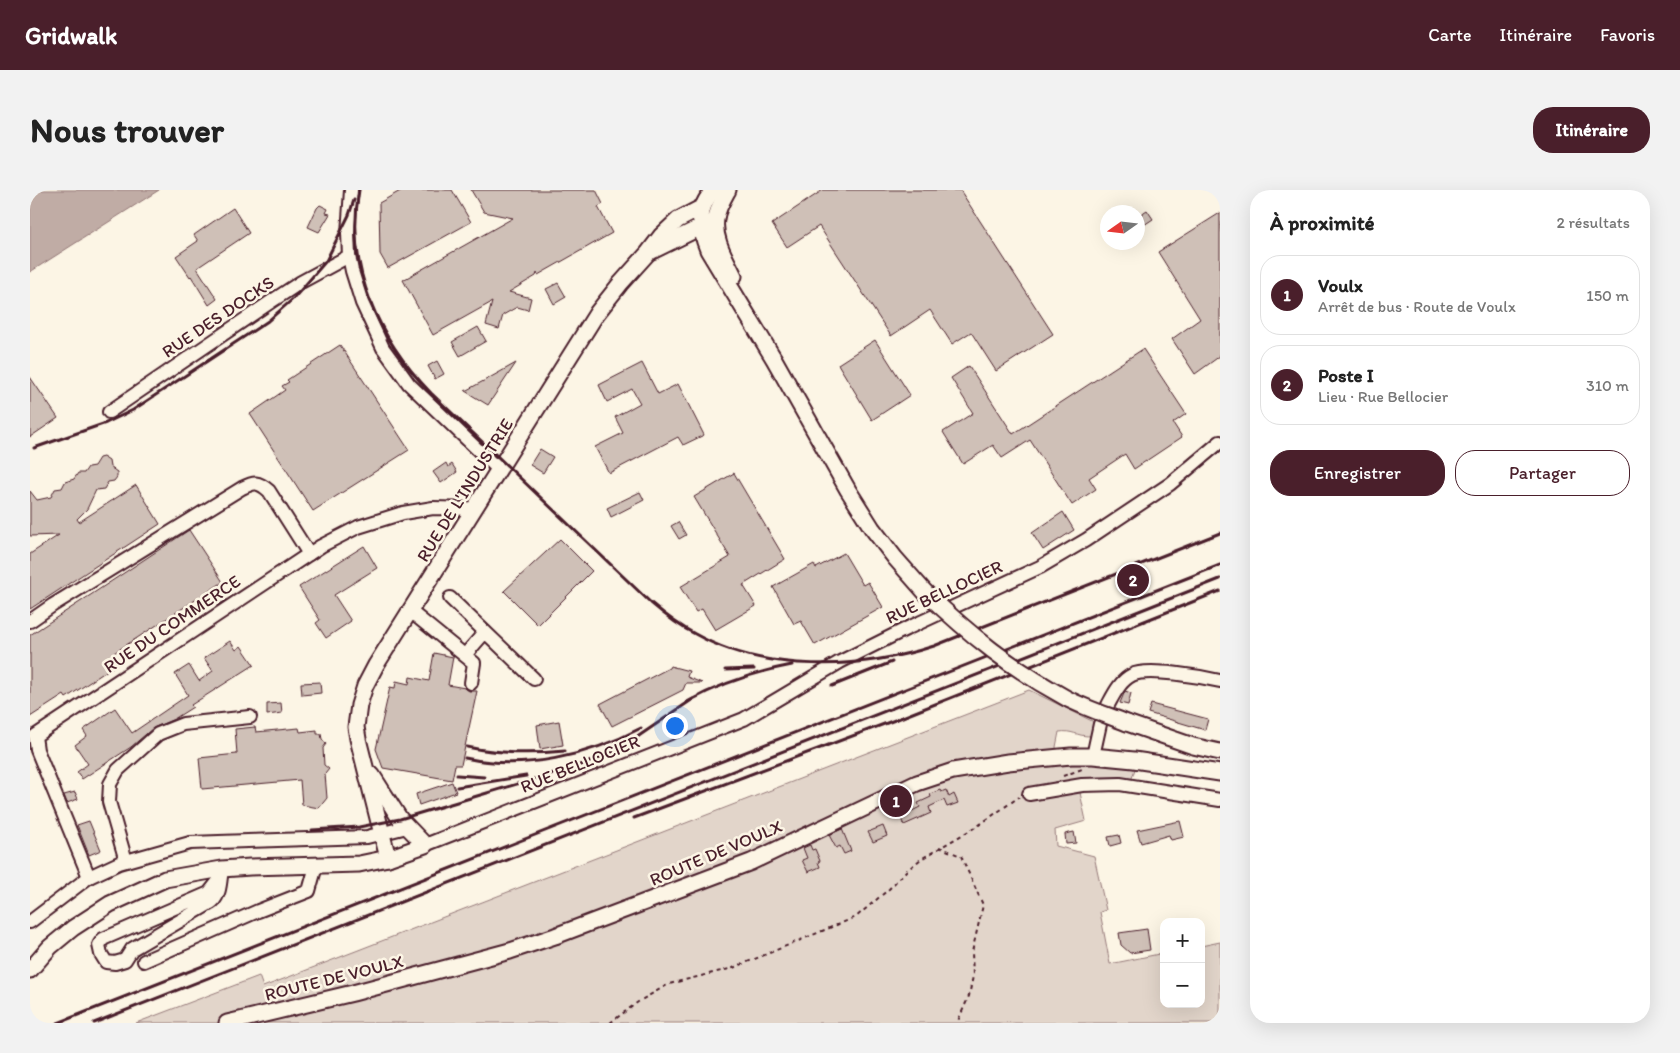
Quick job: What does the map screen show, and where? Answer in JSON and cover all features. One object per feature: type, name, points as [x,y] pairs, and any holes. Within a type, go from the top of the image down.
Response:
[{"type":"main road","points":[[648,253],[674,239],[697,217],[714,190]]},
{"type":"main road","points":[[728,190],[720,205],[716,220],[717,236],[721,249],[774,358]]},
{"type":"main road","points":[[697,217],[708,250],[774,358],[848,490],[872,528],[924,592],[964,630],[992,652],[1034,680],[1068,699],[1127,723],[1193,746],[1220,752]]},
{"type":"main road","points":[[648,253],[660,236],[678,220],[697,217],[716,220]]},
{"type":"main road","points":[[674,239],[694,243],[708,250]]},
{"type":"main road","name":"RUE DE L'INDUSTRIE","points":[[388,858],[356,727],[359,704],[365,686],[376,665],[598,313],[620,284],[648,253]]},
{"type":"main road","name":"ROUTE DE VOULX","points":[[226,1023],[353,993],[510,951],[555,936],[751,862],[935,776],[953,771],[1008,762],[1071,756],[1093,756],[1220,773]]},
{"type":"main road","points":[[364,763],[400,819],[426,845]]},
{"type":"main road","name":"RUE BELLOCIER","points":[[30,970],[50,947],[73,928],[110,904],[165,879],[221,874],[250,866],[359,864],[388,858],[426,845]]},
{"type":"street","points":[[350,190],[349,256],[356,286],[368,318],[383,348],[419,394],[499,470]]},
{"type":"street","name":"RUE DES DOCKS","points":[[110,412],[287,291],[349,256]]},
{"type":"street","name":"RUE BELLOCIER","points":[[426,845],[744,720],[840,662],[1040,567],[1086,540],[1170,484],[1220,442]]},
{"type":"street","points":[[30,621],[242,488],[254,483],[263,485],[269,491],[309,554]]},
{"type":"street","name":"RUE DU COMMERCE","points":[[89,877],[32,736],[309,554],[358,527],[403,513],[433,508],[474,509]]},
{"type":"street","points":[[450,598],[534,679]]},
{"type":"street","points":[[410,611],[474,663],[471,683]]},
{"type":"street","points":[[464,654],[485,632]]},
{"type":"street","points":[[1108,705],[1116,690],[1124,681],[1132,675],[1142,672],[1160,672],[1220,681]]},
{"type":"street","points":[[126,861],[109,802],[110,784],[118,770],[158,734],[183,724],[250,717]]},
{"type":"street","points":[[1093,756],[1100,724]]},
{"type":"street","points":[[1030,794],[1076,786],[1120,784],[1142,786],[1183,795],[1220,800]]},
{"type":"street","points":[[30,922],[89,877],[126,861],[190,844],[367,837],[407,827]]},
{"type":"street","points":[[144,961],[258,911],[309,891],[316,866]]},
{"type":"street","points":[[221,874],[218,897],[212,902],[132,949],[126,960],[115,963],[106,962],[101,954],[99,945],[103,940],[209,893],[221,874]]},
{"type":"path","points":[[1061,777],[1080,771],[1093,756]]},
{"type":"path","points":[[610,1023],[638,1002],[669,984],[733,968],[856,917],[890,889],[906,871],[921,859],[979,825],[1020,796],[1030,794]]},
{"type":"path","points":[[939,847],[961,856],[982,906],[972,952],[973,976],[969,996],[957,1023]]},
{"type":"shaded area","points":[[30,190],[159,190],[30,272]]},
{"type":"shaded area","points":[[1029,690],[1096,723],[1089,736],[1059,732],[1056,747],[1061,765],[1097,764],[1135,769],[1131,781],[1078,783],[1086,821],[1055,830],[1056,846],[1094,856],[1106,910],[1100,912],[1110,964],[1160,954],[1160,1008],[1205,1008],[1205,945],[1220,942],[1220,1023],[136,1023],[259,976],[263,987]]},
{"type":"building","points":[[402,190],[452,190],[471,222],[388,268],[380,254],[379,203]]},
{"type":"building","points":[[471,190],[596,190],[603,204],[598,207],[612,233],[538,275],[537,273],[536,276],[509,292],[531,298],[528,310],[517,307],[503,315],[499,329],[486,325],[492,302],[433,335],[403,280],[513,218],[484,212]]},
{"type":"building","points":[[823,190],[960,190],[1053,334],[996,371],[971,332],[952,344],[930,310],[891,336],[819,226],[787,247],[772,224]]},
{"type":"building","points":[[320,205],[328,209],[326,213],[330,214],[319,232],[308,227]]},
{"type":"building","points":[[233,208],[249,233],[197,268],[217,299],[209,305],[176,256],[198,241],[194,235]]},
{"type":"building","points":[[1147,210],[1153,219],[1145,224],[1145,211]]},
{"type":"building","points":[[1220,213],[1220,356],[1195,374],[1172,339],[1200,319],[1158,252]]},
{"type":"building","points":[[558,283],[566,297],[554,304],[546,289]]},
{"type":"building","points":[[478,327],[486,341],[460,356],[452,342]]},
{"type":"building","points":[[875,340],[910,395],[872,420],[838,364]]},
{"type":"building","points":[[340,345],[409,450],[313,511],[250,414],[285,390],[282,386],[289,382],[287,380]]},
{"type":"building","points":[[1143,349],[1186,414],[1173,423],[1182,437],[1134,469],[1125,454],[1089,478],[1096,489],[1072,505],[1030,440],[1002,458],[993,445],[963,464],[943,432],[973,413],[951,378],[969,366],[1013,434]]},
{"type":"building","points":[[437,361],[444,374],[435,379],[428,366]]},
{"type":"building","points":[[516,363],[488,405],[465,391],[491,377]]},
{"type":"building","points":[[642,363],[658,394],[678,384],[704,435],[683,445],[678,437],[609,473],[595,447],[623,433],[615,417],[640,403],[632,389],[607,402],[599,385]]},
{"type":"building","points":[[30,377],[58,418],[30,437]]},
{"type":"building","points":[[540,449],[553,457],[543,473],[530,465]]},
{"type":"building","points":[[103,457],[109,461],[110,467],[117,472],[117,477],[114,481],[108,482],[104,489],[96,490],[87,509],[77,519],[79,522],[136,485],[160,524],[30,609],[30,554],[59,535],[30,536],[30,491],[37,500],[51,497],[55,489],[62,488],[65,482],[74,479],[78,473],[84,473],[88,467],[94,466],[99,458]]},
{"type":"building","points":[[446,463],[448,467],[452,464],[457,472],[441,483],[433,472]]},
{"type":"building","points":[[734,473],[785,559],[743,585],[756,606],[715,630],[702,609],[696,612],[680,587],[730,557],[694,497]]},
{"type":"building","points":[[640,492],[644,500],[611,517],[607,508]]},
{"type":"building","points":[[1063,512],[1074,530],[1043,550],[1032,533]]},
{"type":"building","points":[[678,522],[686,535],[679,539],[671,526]]},
{"type":"building","points":[[189,530],[223,582],[114,653],[120,662],[66,698],[64,695],[30,717],[30,635]]},
{"type":"building","points":[[560,539],[592,571],[538,625],[504,591]]},
{"type":"building","points":[[364,546],[377,568],[334,595],[351,621],[326,638],[316,623],[320,620],[299,587]]},
{"type":"building","points":[[844,553],[863,585],[868,582],[883,607],[815,645],[801,621],[794,624],[773,587],[814,564],[816,568]]},
{"type":"building","points":[[230,641],[236,650],[241,646],[254,665],[191,705],[193,707],[174,719],[153,728],[131,747],[82,779],[77,772],[88,764],[75,745],[87,736],[83,730],[115,708],[132,733],[188,695],[175,674],[189,665],[199,681],[213,671],[204,658]]},
{"type":"building","points":[[434,653],[453,657],[448,685],[465,688],[469,691],[477,691],[461,765],[455,765],[452,780],[383,768],[376,749],[390,687],[395,688],[396,681],[409,684],[410,677],[429,681]]},
{"type":"building","points":[[670,666],[689,671],[687,677],[702,683],[686,683],[683,690],[612,726],[600,704]]},
{"type":"building","points":[[320,682],[321,693],[302,695],[301,683]]},
{"type":"building","points":[[1125,691],[1131,693],[1128,705],[1120,703]]},
{"type":"building","points":[[281,703],[282,713],[267,715],[267,704]]},
{"type":"building","points":[[1151,704],[1208,719],[1205,730],[1148,713]]},
{"type":"building","points":[[559,721],[563,745],[540,749],[537,725]]},
{"type":"building","points":[[255,727],[256,732],[299,728],[300,732],[317,730],[317,734],[321,734],[326,744],[323,748],[324,765],[329,769],[325,774],[327,798],[319,808],[302,805],[300,780],[202,789],[199,758],[237,754],[235,729]]},
{"type":"building","points":[[452,782],[456,792],[419,805],[416,794]]},
{"type":"building","points":[[940,790],[941,792],[946,790],[949,797],[954,794],[958,803],[947,807],[944,800],[929,807],[931,813],[904,825],[900,817],[920,807],[918,803],[931,797],[930,794]]},
{"type":"building","points":[[75,792],[78,799],[67,803],[64,795]]},
{"type":"building","points":[[89,821],[101,850],[89,855],[77,825]]},
{"type":"building","points":[[1180,821],[1184,837],[1171,840],[1169,835],[1141,843],[1137,830]]},
{"type":"building","points":[[883,826],[887,836],[873,842],[868,832]]},
{"type":"building","points":[[842,829],[851,851],[844,854],[840,846],[836,848],[829,835]]},
{"type":"building","points":[[1074,832],[1076,843],[1066,844],[1065,834]]},
{"type":"building","points":[[1119,835],[1121,843],[1110,846],[1108,837]]},
{"type":"building","points":[[810,845],[812,850],[815,849],[820,861],[818,862],[820,867],[808,872],[802,860],[807,858],[803,848]]},
{"type":"building","points":[[1147,929],[1150,950],[1130,953],[1121,945],[1119,933]]},
{"type":"railway","points":[[359,190],[356,219],[357,247],[362,274],[370,300],[381,325],[395,349],[412,372],[431,393],[651,603],[683,627],[722,647],[751,656],[813,664],[875,660],[905,654],[934,646],[1220,533]]},
{"type":"railway","points":[[34,448],[106,423],[133,410],[268,321],[294,298],[326,261],[349,215],[354,200]]},
{"type":"railway","points":[[58,1023],[1220,565]]},
{"type":"railway","points":[[94,1023],[1220,579]]},
{"type":"railway","points":[[634,818],[895,720],[1220,591]]},
{"type":"railway","points":[[832,686],[892,662]]},
{"type":"railway","points":[[687,702],[738,679],[792,665]]},
{"type":"railway","points":[[725,670],[754,669]]},
{"type":"railway","points":[[312,830],[359,827],[400,819],[584,764],[608,755],[630,742],[693,699]]},
{"type":"railway","points":[[465,758],[487,762],[533,762],[578,753],[621,738],[641,728]]},
{"type":"railway","points":[[467,747],[516,753],[565,751]]},
{"type":"railway","points":[[457,775],[484,777]]},
{"type":"railway","points":[[457,787],[526,776]]},
{"type":"place","name":"Poste I","points":[[1133,580]]},
{"type":"place","name":"Voulx","points":[[896,801]]}]
